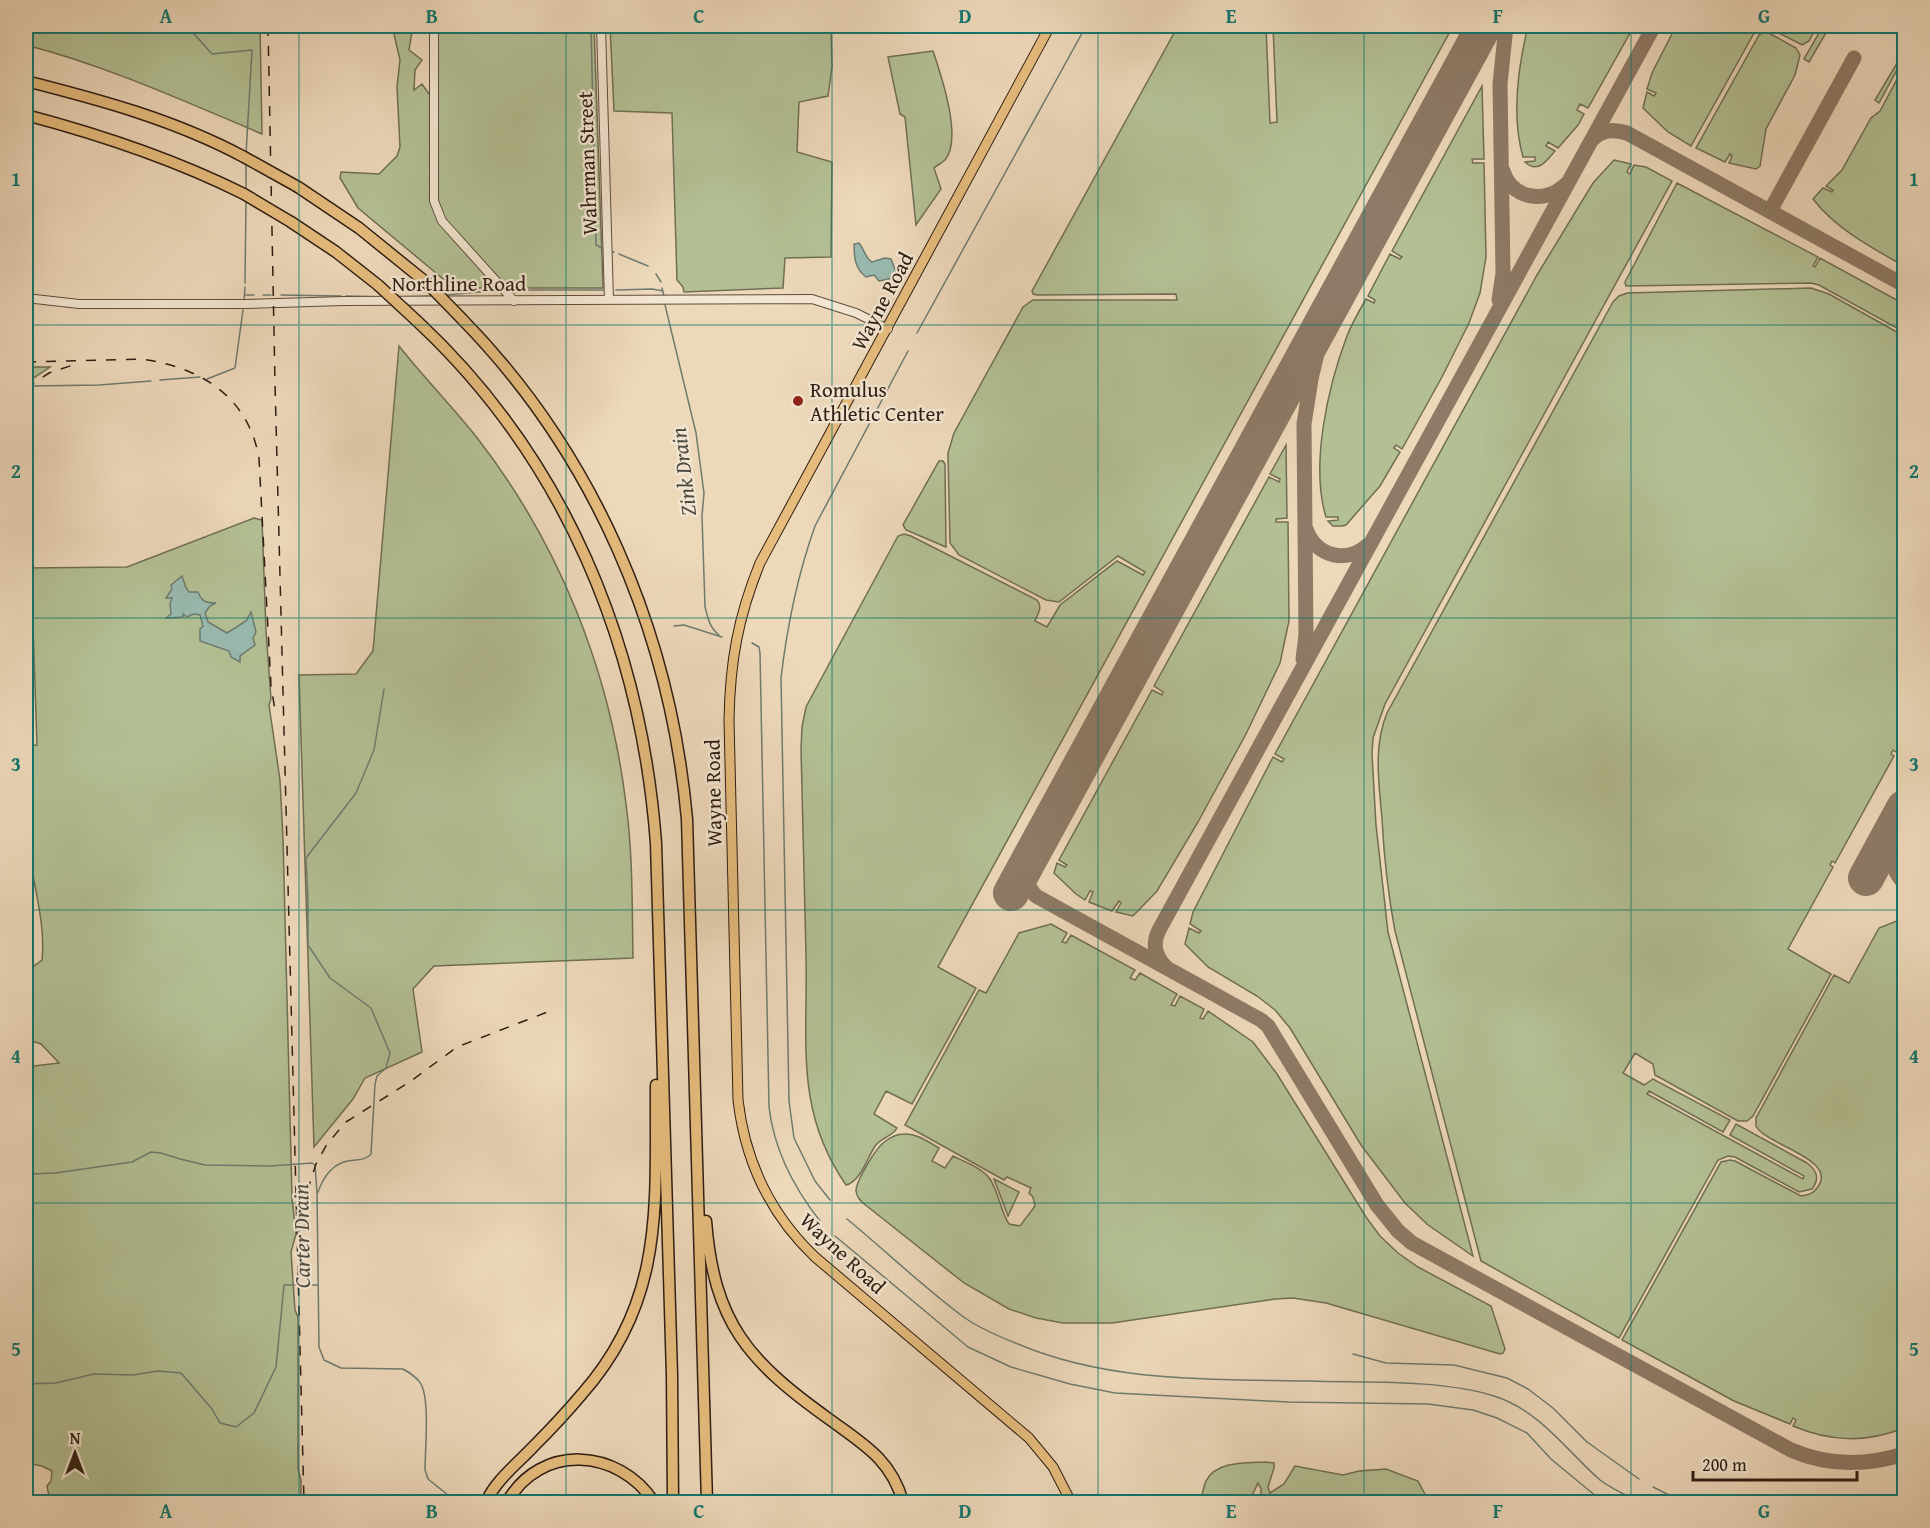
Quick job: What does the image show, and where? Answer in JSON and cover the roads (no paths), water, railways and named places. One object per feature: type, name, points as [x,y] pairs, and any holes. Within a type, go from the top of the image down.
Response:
[{"type":"highway","points":[[26,81],[99,100],[154,118],[211,141],[298,187],[359,228],[427,283],[518,383],[564,448],[611,533],[642,608],[666,686],[684,784],[693,982],[707,1503]]},
{"type":"highway","points":[[26,115],[99,134],[148,151],[244,194],[336,252],[378,285],[444,346],[496,408],[529,457],[572,530],[593,575],[611,619],[634,698],[650,783],[656,843],[672,1375],[673,1503]]},
{"type":"highway","points":[[693,982],[700,1053],[709,1253],[714,1281],[724,1307],[737,1333],[764,1368],[797,1396],[879,1457],[896,1482],[903,1503]]},
{"type":"highway","points":[[486,1503],[494,1487],[555,1426],[601,1372],[619,1344],[643,1285],[653,1235],[655,1211],[656,1067],[660,986]]},
{"type":"highway","points":[[507,1503],[527,1478],[545,1466],[567,1460],[586,1460],[614,1466],[628,1474],[644,1488],[654,1503]]},
{"type":"main road","name":"Wayne Road","points":[[1050,26],[760,563],[745,600],[737,633],[729,720],[738,1087],[742,1126],[748,1153],[761,1184],[777,1213],[791,1232],[815,1257],[1029,1438],[1053,1467],[1071,1503]]},
{"type":"street","points":[[434,26],[434,201],[442,221],[514,301]]},
{"type":"street","name":"Wahrman Street","points":[[600,26],[609,300]]},
{"type":"street","name":"Northline Road","points":[[26,298],[79,304],[812,299],[842,307],[888,329]]},
{"type":"water","points":[[859,243],[872,262],[885,258],[891,259],[896,272],[889,279],[879,281],[874,275],[866,277],[859,270],[855,258],[854,244]]},
{"type":"water","points":[[182,576],[189,592],[198,592],[205,601],[216,603],[210,606],[205,613],[208,622],[227,633],[246,621],[251,612],[256,632],[253,638],[255,645],[240,656],[240,662],[231,657],[229,651],[200,641],[200,629],[203,626],[200,615],[194,614],[187,617],[183,614],[183,617],[166,618],[171,614],[172,598],[166,598],[172,589],[171,585]]},
{"type":"waterway","points":[[187,26],[212,54],[252,50],[246,154]]},
{"type":"waterway","points":[[591,26],[596,245],[604,249]]},
{"type":"waterway","points":[[917,333],[1086,26]]},
{"type":"waterway","points":[[246,165],[246,190]]},
{"type":"waterway","points":[[245,283],[246,201]]},
{"type":"waterway","points":[[619,254],[648,266]]},
{"type":"waterway","points":[[656,274],[661,282]]},
{"type":"waterway","name":"Zink Drain","points":[[244,301],[245,287]]},
{"type":"waterway","name":"Zink Drain","points":[[662,288],[664,296]]},
{"type":"waterway","name":"Zink Drain","points":[[446,295],[501,290]]},
{"type":"waterway","name":"Zink Drain","points":[[510,290],[603,290]]},
{"type":"waterway","name":"Zink Drain","points":[[616,290],[663,291]]},
{"type":"waterway","name":"Zink Drain","points":[[246,295],[254,295]]},
{"type":"waterway","name":"Zink Drain","points":[[263,295],[271,295]]},
{"type":"waterway","name":"Zink Drain","points":[[281,295],[341,296]]},
{"type":"waterway","name":"Zink Drain","points":[[346,296],[385,297]]},
{"type":"waterway","name":"Zink Drain","points":[[398,297],[433,296]]},
{"type":"waterway","name":"Zink Drain","points":[[665,305],[696,433],[704,493],[702,516],[705,607],[711,626],[719,635]]},
{"type":"waterway","name":"Zink Drain","points":[[207,379],[235,368],[243,310]]},
{"type":"waterway","points":[[830,1200],[815,1181],[794,1138],[789,1101],[781,678],[794,601],[815,526],[908,351]]},
{"type":"waterway","name":"Zink Drain","points":[[160,380],[200,377]]},
{"type":"waterway","name":"Zink Drain","points":[[31,386],[99,385],[151,381]]},
{"type":"waterway","points":[[674,626],[684,625],[722,637]]},
{"type":"waterway","points":[[752,643],[759,647],[760,653],[769,1107],[780,1153],[794,1182],[820,1221]]},
{"type":"waterway","points":[[318,1192],[332,1168],[348,1161],[363,1159],[371,1154],[375,1084],[377,1076],[386,1068],[390,1053],[371,1008],[330,978],[308,945],[306,858],[356,793],[374,750],[384,689]]},
{"type":"waterway","name":"Carter Drain","points":[[26,1211],[28,1211],[31,1174],[55,1173],[132,1162],[151,1152],[205,1165],[270,1166],[312,1163],[315,1165],[319,1347],[324,1360],[341,1368],[403,1369],[417,1379],[424,1391],[425,1401],[425,1470],[428,1479],[453,1499],[453,1502]]},
{"type":"waterway","points":[[847,1219],[965,1318],[998,1336],[1053,1357],[1088,1366],[1161,1376],[1198,1379],[1427,1384],[1494,1396],[1525,1411],[1551,1432],[1600,1480],[1627,1496]]},
{"type":"waterway","points":[[835,1236],[968,1347],[1011,1367],[1070,1384],[1115,1393],[1288,1402],[1428,1404],[1473,1410],[1497,1418],[1527,1433],[1551,1459],[1603,1502]]},
{"type":"waterway","points":[[26,1384],[56,1383],[94,1374],[133,1375],[158,1371],[181,1373],[212,1409],[220,1423],[236,1427],[254,1413],[276,1367],[284,1285],[317,1285]]},
{"type":"waterway","points":[[1353,1354],[1386,1363],[1454,1365],[1507,1378],[1528,1389],[1553,1408],[1587,1442],[1639,1479]]},
{"type":"waterway","points":[[1653,1487],[1683,1502]]},
{"type":"railway","points":[[268,26],[304,1502]]},
{"type":"railway","points":[[26,362],[141,359],[163,363],[201,377],[218,388],[244,418],[253,436],[259,458],[271,686],[276,716]]},
{"type":"railway","points":[[26,388],[49,373],[73,365]]},
{"type":"railway","points":[[304,1231],[308,1189],[316,1164],[327,1144],[346,1122],[411,1081],[457,1047],[550,1011]]},
{"type":"place","name":"Romulus Athletic Center","points":[[798,401]]}]
